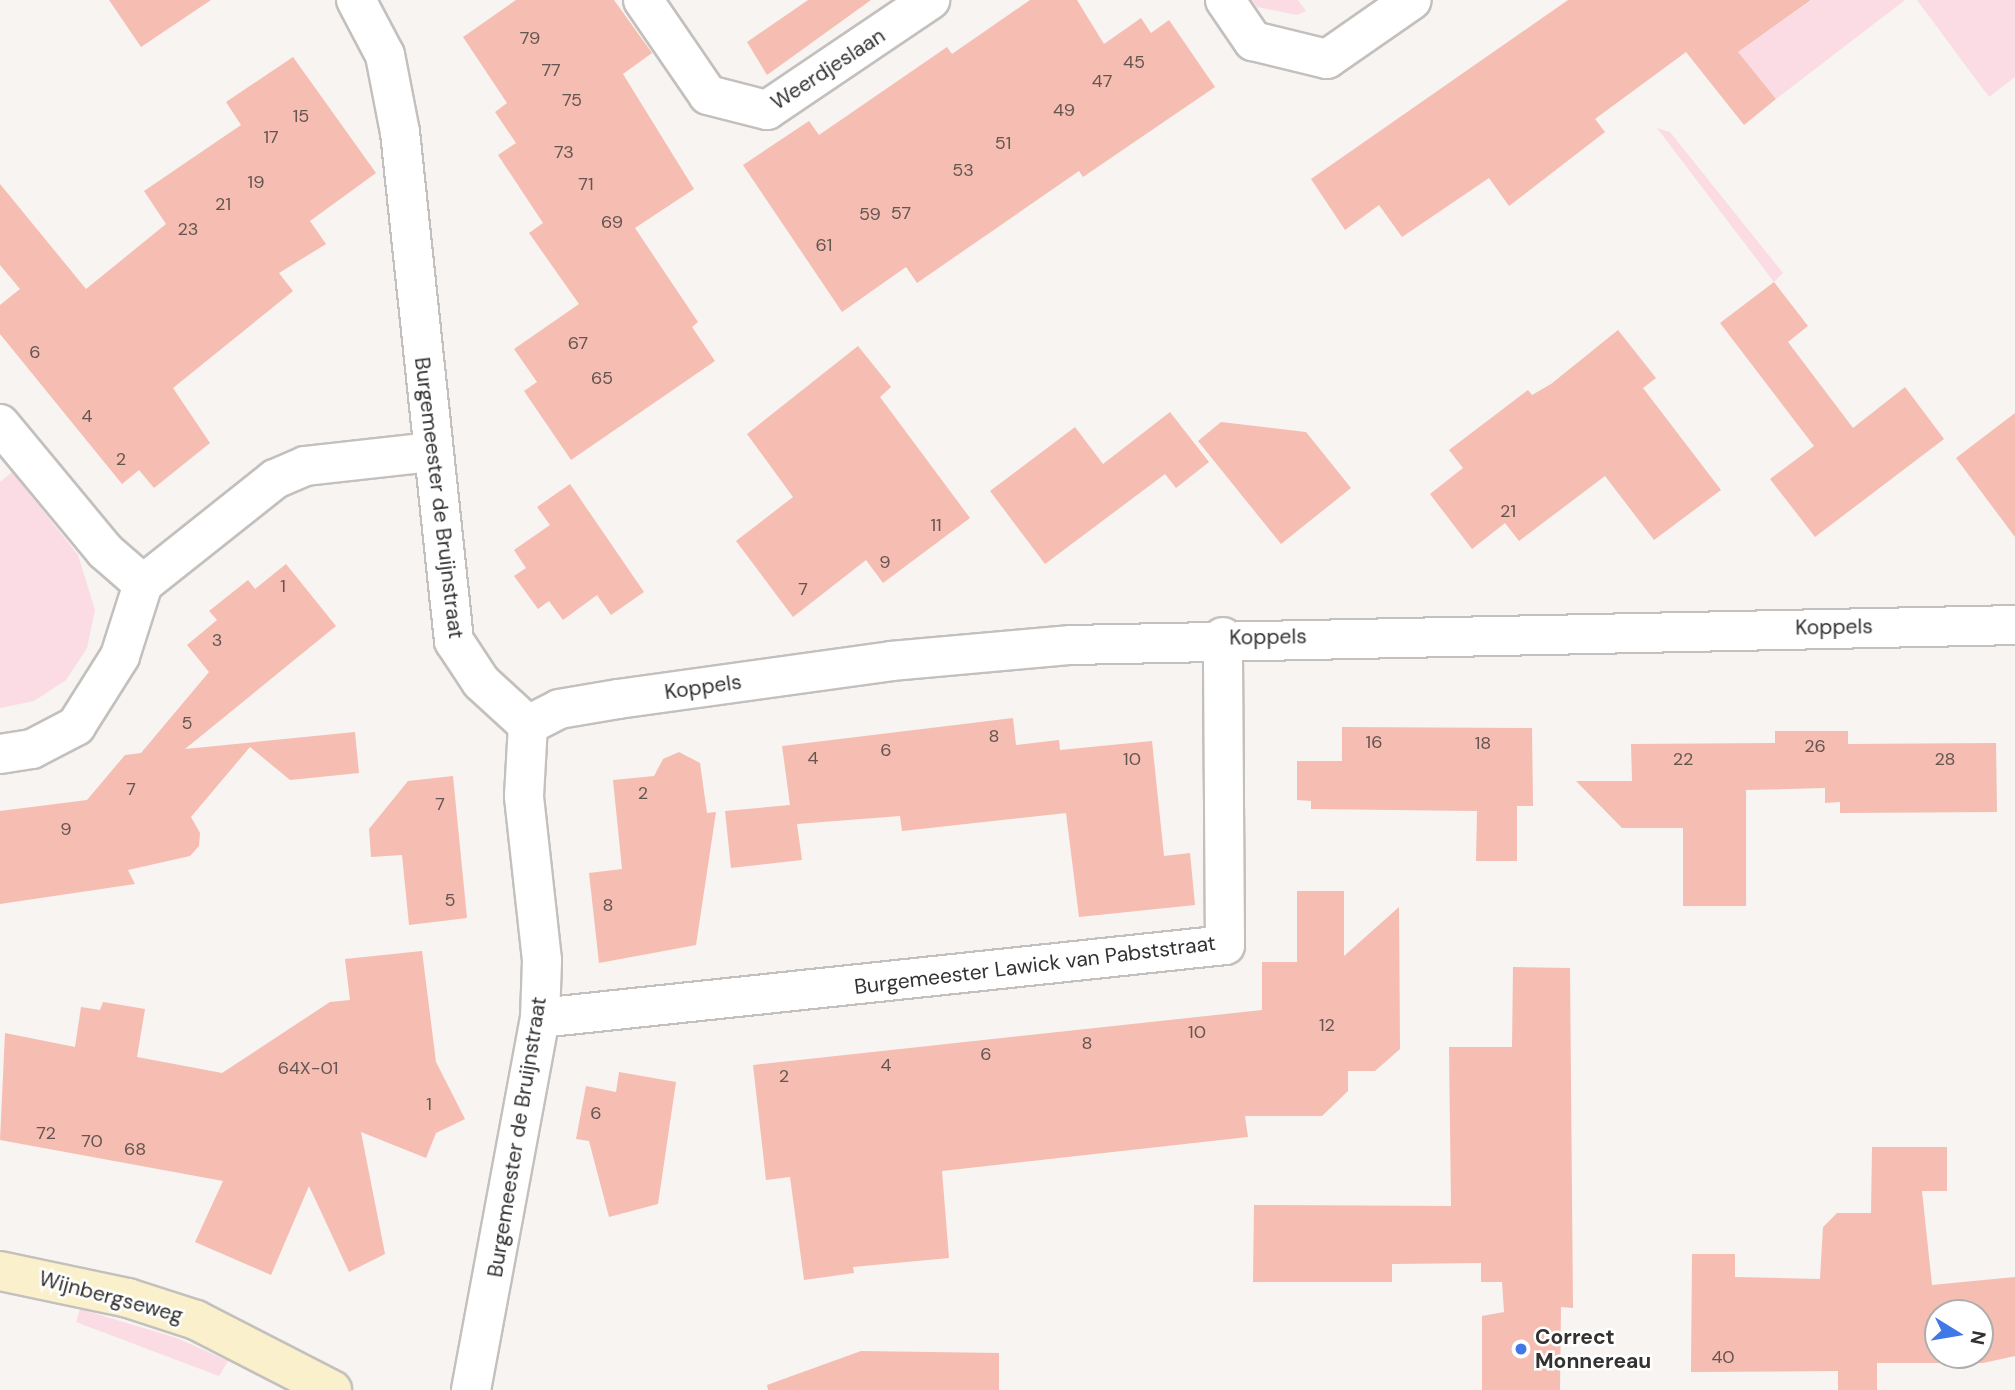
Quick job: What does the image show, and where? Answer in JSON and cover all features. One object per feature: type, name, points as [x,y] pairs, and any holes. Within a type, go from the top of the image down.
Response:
[{"type":"street","name":"Burgemeester de Bruijnstraat","points":[[356,0],[386,55],[400,132],[431,452],[454,641],[481,682],[528,725],[524,796],[542,960],[540,1018],[471,1390]]},
{"type":"street","name":"Weerdjeslaan","points":[[643,0],[708,95],[767,110],[930,0]]},
{"type":"street","points":[[1225,0],[1254,41],[1327,59],[1412,0]]},
{"type":"street","points":[[4,436],[105,551],[143,584]]},
{"type":"street","points":[[0,754],[32,749],[76,726],[120,656],[143,584],[275,479],[305,466],[431,452]]},
{"type":"street","name":"Koppels","points":[[528,725],[559,709],[891,661],[1223,637],[2015,625]]},
{"type":"street","name":"Burgemeester Lawick van Pabststraat","points":[[540,1018],[1225,945],[1223,637]]},
{"type":"street","name":"Wijnbergseweg","points":[[0,1271],[128,1298],[196,1320],[332,1390]]},
{"type":"shaded area","points":[[1252,0],[1298,0],[1306,11],[1297,15],[1257,7]]},
{"type":"shaded area","points":[[1812,0],[1905,0],[1776,99],[1746,63],[1711,71]]},
{"type":"shaded area","points":[[1917,0],[2015,0],[2015,77],[1989,97]]},
{"type":"shaded area","points":[[1657,128],[1670,132],[1783,273],[1774,282]]},
{"type":"shaded area","points":[[12,472],[78,555],[95,610],[87,648],[66,680],[34,701],[0,708],[0,482]]},
{"type":"shaded area","points":[[80,1309],[177,1338],[228,1361],[219,1376],[76,1322]]},
{"type":"building","points":[[109,0],[211,0],[141,47]]},
{"type":"building","points":[[516,0],[614,0],[652,53],[623,74],[694,189],[635,228],[698,322],[692,327],[715,361],[571,460],[524,391],[537,382],[514,349],[579,304],[529,233],[543,223],[498,155],[516,143],[495,112],[507,103],[463,37]]},
{"type":"building","points":[[808,0],[871,0],[767,75],[747,42]]},
{"type":"building","points":[[1030,0],[1077,0],[1104,44],[1141,18],[1151,33],[1169,20],[1215,87],[1083,177],[1079,171],[917,283],[906,267],[842,312],[743,165],[809,121],[819,135],[947,47],[952,54]]},
{"type":"building","points":[[1568,0],[1811,0],[1738,52],[1776,99],[1744,125],[1686,52],[1595,119],[1605,132],[1509,206],[1489,178],[1402,237],[1379,205],[1345,230],[1311,179]]},
{"type":"building","points":[[293,57],[376,173],[310,221],[326,244],[279,273],[293,291],[173,388],[210,443],[154,488],[139,470],[122,484],[0,334],[0,305],[20,289],[0,265],[0,184],[86,289],[166,224],[144,191],[241,125],[226,102]]},
{"type":"building","points":[[1774,282],[1808,326],[1788,342],[1853,428],[1905,387],[1944,439],[1815,537],[1770,479],[1814,446],[1720,323]]},
{"type":"building","points":[[1618,330],[1656,378],[1643,388],[1721,490],[1654,540],[1605,476],[1519,541],[1505,523],[1472,549],[1430,494],[1463,468],[1449,450],[1528,390],[1532,395],[1551,384]]},
{"type":"building","points":[[858,346],[891,387],[880,397],[970,518],[883,583],[866,560],[793,617],[736,541],[793,497],[747,434]]},
{"type":"building","points":[[1170,412],[1209,462],[1176,488],[1165,474],[1045,564],[990,491],[1075,427],[1103,464]]},
{"type":"building","points":[[2015,413],[2015,537],[1956,458]]},
{"type":"building","points":[[1221,422],[1306,432],[1351,488],[1281,544],[1198,441]]},
{"type":"building","points":[[570,484],[644,592],[611,615],[597,595],[563,620],[549,601],[538,609],[514,576],[526,568],[514,550],[550,525],[537,507]]},
{"type":"building","points":[[286,564],[336,626],[185,749],[355,732],[359,773],[290,780],[250,747],[191,817],[200,833],[199,846],[190,856],[128,870],[135,884],[0,904],[0,811],[87,800],[125,755],[141,753],[209,672],[187,645],[217,620],[209,611],[248,580],[255,589]]},
{"type":"building","points":[[1013,718],[1016,745],[1059,740],[1060,750],[1152,741],[1164,856],[1190,853],[1195,905],[1079,917],[1066,813],[902,831],[900,816],[797,824],[802,860],[731,868],[725,811],[790,805],[782,746]]},
{"type":"building","points":[[1342,727],[1532,728],[1533,806],[1517,806],[1517,861],[1476,861],[1477,811],[1311,809],[1311,801],[1297,800],[1297,761],[1342,761]]},
{"type":"building","points":[[1775,731],[1848,731],[1848,744],[1996,743],[1997,812],[1840,813],[1840,802],[1825,803],[1825,788],[1746,790],[1746,906],[1683,906],[1683,828],[1622,828],[1576,781],[1632,781],[1631,744],[1775,743]]},
{"type":"building","points":[[679,752],[700,763],[707,813],[716,812],[696,945],[599,963],[589,873],[622,869],[613,780],[654,776],[663,759]]},
{"type":"building","points":[[453,776],[467,918],[409,925],[402,855],[371,857],[369,829],[408,781]]},
{"type":"building","points":[[1297,891],[1344,891],[1344,956],[1399,907],[1400,1049],[1375,1071],[1348,1071],[1348,1091],[1322,1116],[1245,1116],[1248,1137],[942,1171],[949,1258],[853,1267],[854,1273],[804,1280],[790,1177],[766,1180],[753,1065],[1262,1010],[1262,962],[1297,962]]},
{"type":"building","points":[[422,951],[436,1062],[465,1119],[436,1133],[426,1158],[361,1132],[385,1254],[349,1272],[309,1186],[271,1275],[195,1242],[223,1181],[0,1140],[5,1033],[75,1047],[81,1007],[100,1010],[103,1002],[145,1009],[137,1057],[222,1073],[330,1002],[350,1000],[345,959]]},
{"type":"building","points":[[1513,967],[1570,968],[1573,1308],[1561,1307],[1560,1390],[1482,1390],[1482,1316],[1504,1312],[1502,1282],[1481,1282],[1481,1263],[1392,1264],[1392,1282],[1253,1282],[1254,1205],[1451,1206],[1449,1047],[1512,1047]]},
{"type":"building","points":[[619,1072],[676,1082],[658,1204],[609,1217],[589,1141],[576,1139],[586,1086],[616,1092]]},
{"type":"building","points":[[1872,1147],[1947,1147],[1947,1191],[1922,1191],[1932,1285],[2015,1277],[2015,1356],[1994,1361],[1994,1299],[1924,1299],[1924,1363],[1877,1363],[1877,1390],[1838,1390],[1838,1371],[1691,1372],[1692,1254],[1735,1254],[1735,1277],[1820,1279],[1823,1227],[1837,1213],[1871,1213]]},
{"type":"building","points":[[861,1351],[999,1353],[999,1390],[768,1390],[767,1385]]},
{"type":"place","name":"Correct Monnereau","points":[[1521,1349]]}]
